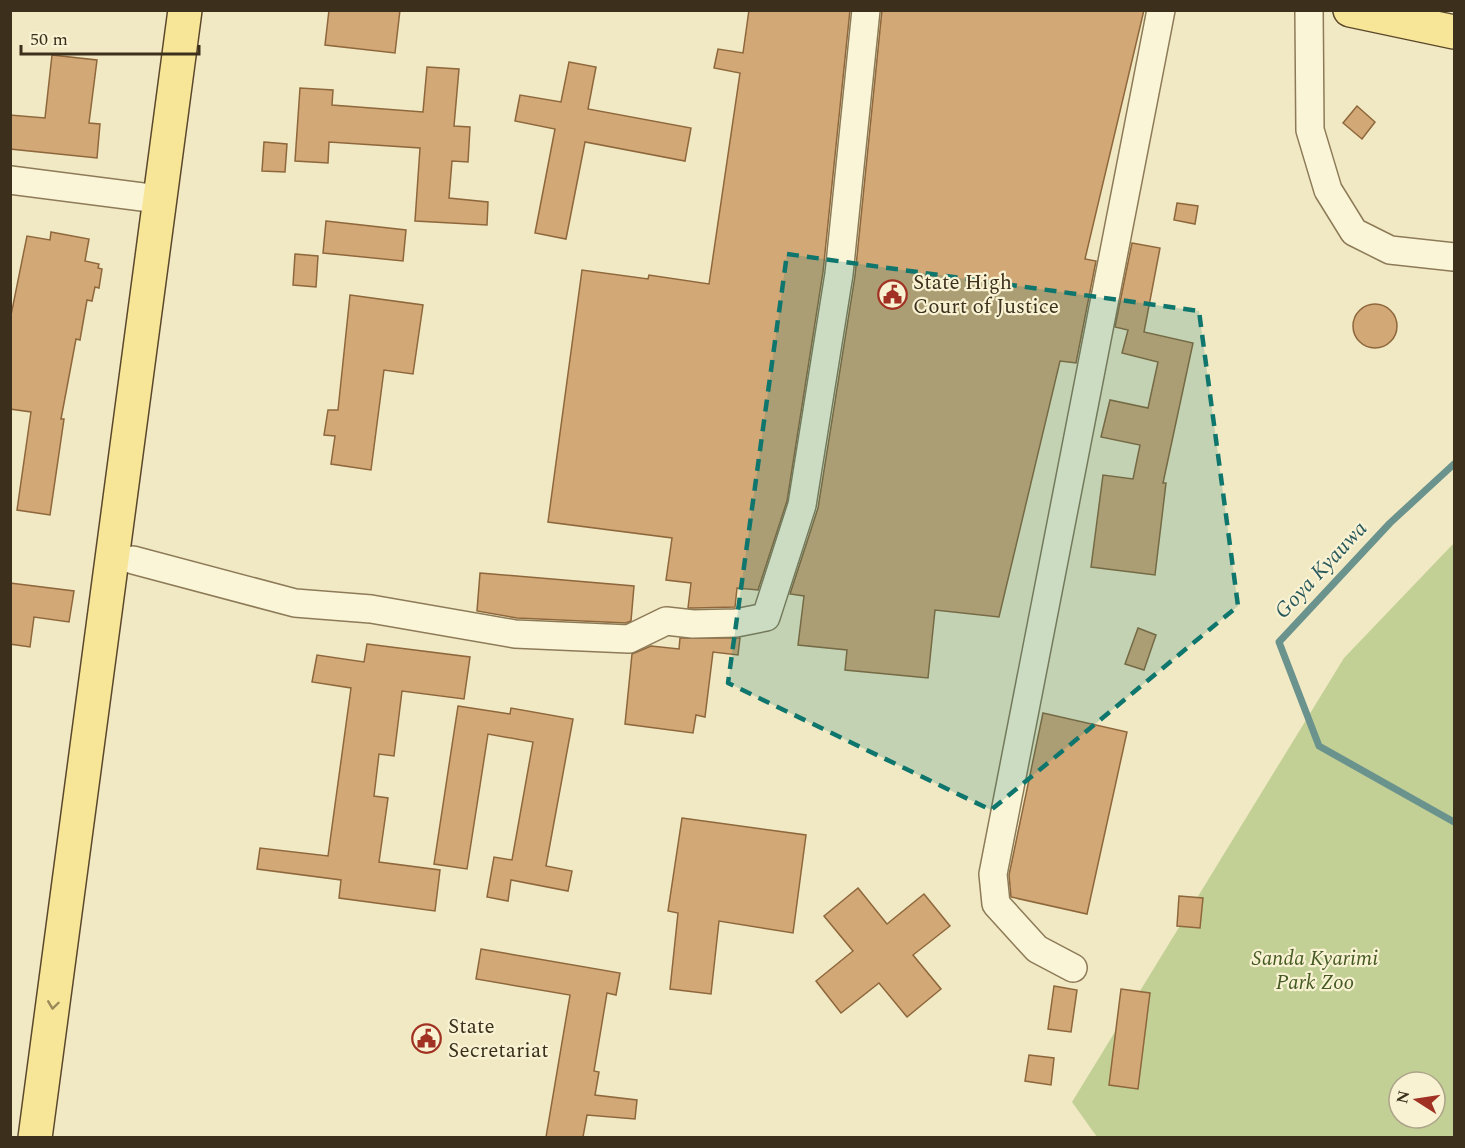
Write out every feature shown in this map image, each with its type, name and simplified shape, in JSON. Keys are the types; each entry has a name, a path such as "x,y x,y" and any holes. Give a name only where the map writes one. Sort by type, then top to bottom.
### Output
{"main road":[{"path":"35,1137 110,586 158,199 185,10"},
{"path":"57,1137 204,10"},
{"path":"1350,10 1455,32"}],"street":[{"path":"133,560 295,603 371,609 515,634 629,639 666,621 693,624 736,623 766,617 802,505 839,274 866,10"},
{"path":"1073,969 1037,948 996,904 993,874 1161,10"},
{"path":"1309,10 1310,130 1328,190 1354,232 1390,250 1455,257"},
{"path":"10,180 158,199"}],"highlighted area":[{"path":"787,254 1199,311 1238,606 991,810 728,683"}],"green space":[{"name":"Sanda Kyarimi Park Zoo","path":"1454,543 1454,1137 1097,1137 1072,1102 1344,658"}],"building":[{"path":"329,10 400,10 395,53 325,45"},
{"path":"749,10 850,10 823,272 787,501 758,590 737,588 735,607 688,608 691,583 666,580 672,538 548,522 582,270 648,279 649,275 709,284 740,73 714,68 718,49 743,53"},
{"name":"State High Court of Justice","path":"882,10 1144,10 1085,259 1096,261 1076,363 1060,361 999,617 935,610 928,678 845,670 847,650 798,645 804,596 790,594 818,508 855,276"},
{"path":"52,55 97,60 89,123 100,124 97,158 10,149 10,115 45,118"},
{"path":"569,62 596,67 588,109 691,128 685,161 585,142 566,239 535,233 555,129 515,121 520,95 561,102"},
{"path":"427,67 459,69 454,126 470,127 468,162 452,161 449,198 488,202 487,225 415,221 420,148 329,142 328,163 295,161 300,88 333,90 332,105 423,112"},
{"path":"1357,106 1375,122 1362,139 1343,123"},
{"path":"264,142 287,144 285,172 262,171"},
{"path":"1177,203 1198,206 1195,224 1174,220"},
{"path":"326,221 406,230 403,261 323,253"},
{"path":"51,232 89,239 85,261 99,264 98,268 102,269 99,288 95,287 92,301 87,300 80,340 76,339 61,419 64,419 50,515 17,510 31,412 10,409 10,320 27,236 50,240"},
{"path":"1132,243 1160,248 1144,332 1193,343 1163,483 1166,483 1155,575 1091,567 1103,475 1133,479 1140,445 1101,437 1110,400 1148,408 1158,362 1122,353 1128,330 1115,327"},
{"path":"295,254 318,256 316,287 293,285"},
{"path":"350,295 423,305 413,374 384,370 371,470 331,464 335,436 324,435 328,410 338,410"},
{"path":"1375,304 1390,311 1397,326 1390,341 1375,348 1360,341 1353,326 1360,311"},
{"path":"480,573 634,586 631,621 626,623 517,618 477,611"},
{"path":"10,583 74,591 69,622 34,617 30,647 10,644"},
{"path":"1138,628 1156,635 1144,670 1125,664"},
{"path":"680,638 740,638 738,655 713,652 705,717 696,715 693,733 625,724 632,654 651,646 679,649"},
{"path":"367,644 470,657 464,699 402,691 394,756 379,754 374,796 388,798 379,862 440,870 435,911 339,898 341,880 257,869 260,848 328,856 351,688 312,682 317,655 364,662"},
{"path":"458,706 510,714 511,708 573,719 546,866 572,871 568,891 511,880 508,901 487,897 494,857 512,860 533,742 488,734 467,869 434,864"},
{"path":"1043,713 1127,732 1087,914 1011,897 1009,875"},
{"path":"682,818 806,835 793,933 719,921 711,994 670,989 678,913 668,911"},
{"path":"858,888 887,924 924,894 950,926 913,955 941,989 907,1017 879,983 841,1013 816,981 853,951 824,916"},
{"path":"1179,896 1203,898 1200,928 1177,926"},
{"path":"481,949 620,973 616,995 607,993 594,1071 599,1072 595,1095 637,1100 635,1119 587,1115 583,1137 546,1137 570,995 476,979"},
{"path":"1054,986 1077,990 1071,1032 1048,1029"},
{"path":"1121,989 1150,993 1138,1089 1109,1085"},
{"path":"1029,1055 1054,1058 1051,1085 1025,1081"}],"waterway":[{"name":"Goya Kyauwa","path":"1454,464 1390,523 1279,642 1319,746 1454,822"}],"place":[{"name":"State High Court of Justice","path":"892,295"},
{"name":"State Secretariat","path":"427,1039"}]}
